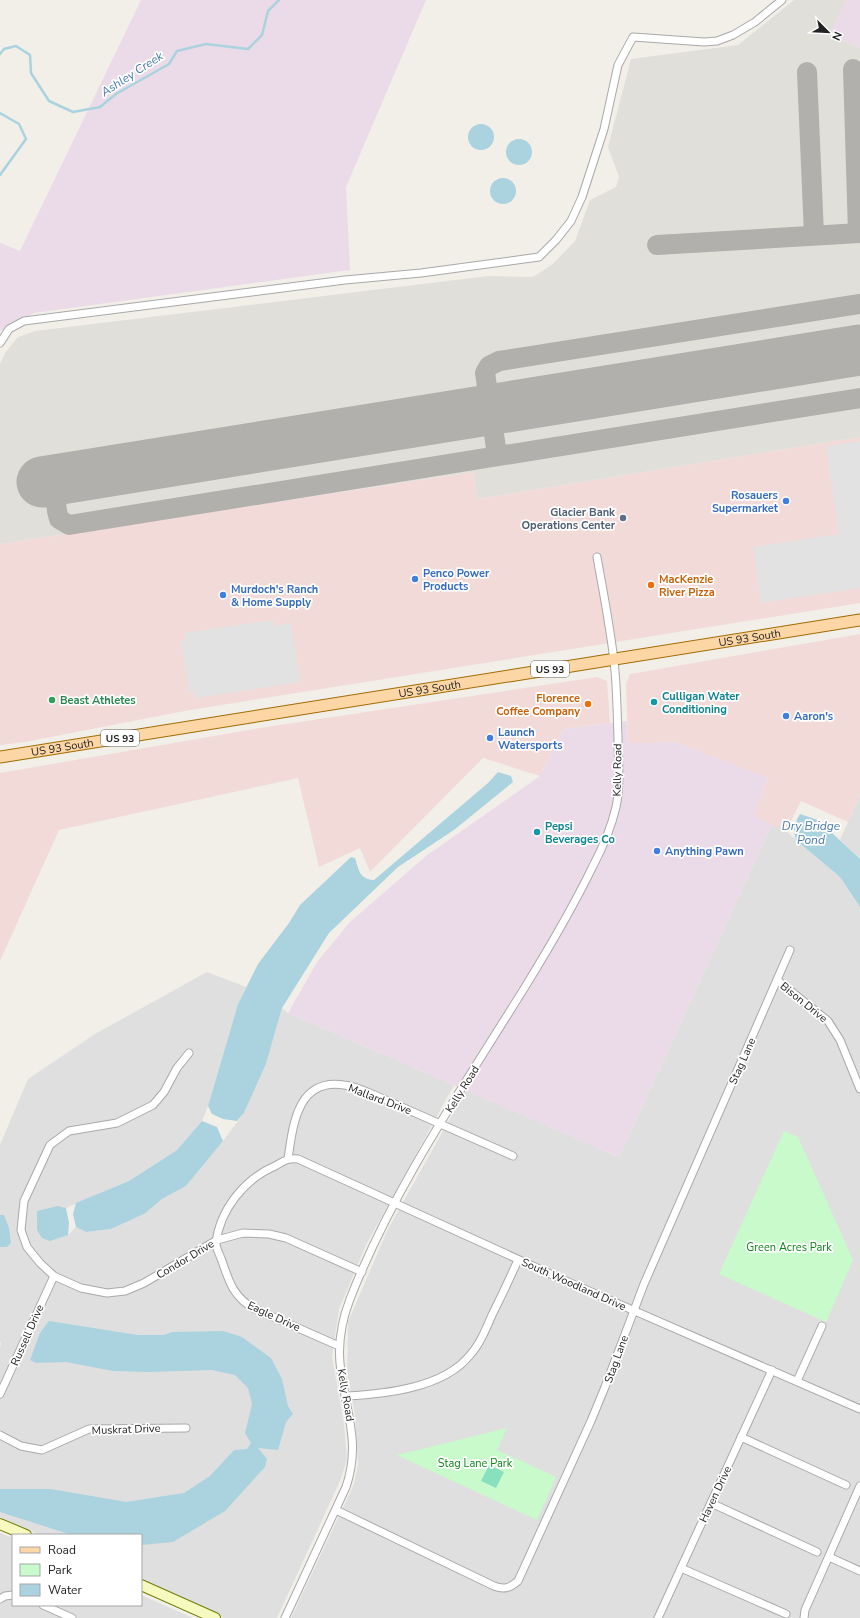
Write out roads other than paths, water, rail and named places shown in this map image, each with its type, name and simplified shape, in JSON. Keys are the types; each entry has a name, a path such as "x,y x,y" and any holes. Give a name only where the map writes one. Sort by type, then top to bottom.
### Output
{"main road":[{"name":"US 93 South","path":"0,757 860,620"},
{"path":"0,1524 24,1534"},
{"path":"142,1585 215,1618"}],"street":[{"path":"0,343 9,329 24,321 345,280 421,274 539,257 556,240 571,221 582,197 604,129 618,65 633,37 704,42 717,41 733,35 755,22 782,0"},
{"name":"Kelly Road","path":"285,1618 346,1488 352,1464 353,1439 340,1363 339,1346 342,1324 346,1310 362,1272 418,1161 566,920 608,833 616,808 619,776 614,659 598,556"},
{"name":"Stag Lane","path":"336,1510 494,1586 506,1588 512,1586 522,1574 591,1421 644,1284 790,950"},
{"name":"Bison Drive","path":"777,980 828,1021 840,1040 860,1089"},
{"path":"54,1276 40,1263 27,1247 21,1230 24,1201 50,1145 69,1131 117,1123 153,1104 164,1092 177,1068 189,1053"},
{"name":"Mallard Drive","path":"288,1159 295,1119 301,1104 312,1092 327,1085 335,1084 352,1087 370,1093 513,1156"},
{"name":"South Woodland Drive","path":"288,1159 298,1159 518,1260 860,1409"},
{"name":"Eagle Drive","path":"288,1159 264,1170 244,1186 226,1213 216,1244 217,1251 227,1279 245,1303 255,1310 339,1346"},
{"name":"Condor Drive","path":"54,1276 71,1284 98,1292 116,1293 125,1291 144,1284 217,1240 243,1233 260,1233 277,1236 362,1272"},
{"path":"346,1396 378,1394 418,1385 435,1380 458,1368 471,1354 479,1342 518,1260"},
{"name":"Russell Drive","path":"0,1394 54,1276"},
{"path":"797,1381 822,1326"},
{"name":"Haven Drive","path":"658,1618 772,1370"},
{"name":"Muskrat Drive","path":"0,1436 20,1446 42,1450 89,1429 186,1428"},
{"path":"741,1438 846,1485"},
{"path":"804,1618 805,1610 859,1489"},
{"path":"711,1502 817,1552"},
{"path":"829,1557 860,1571"},
{"path":"681,1568 786,1614"},
{"path":"0,1599 5,1596 12,1595"},
{"path":"53,1607 72,1618"}],"water":[{"path":"481,124 490,128 494,137 490,146 481,150 472,146 468,137 472,128"},
{"path":"519,139 528,143 532,152 528,161 519,165 510,161 506,152 510,143"},
{"path":"503,178 512,182 516,191 512,200 503,204 494,200 490,191 494,182"},
{"path":"498,772 511,776 513,782 454,830 398,867 329,933 282,1008 266,1064 244,1113 237,1121 223,1119 212,1114 208,1106 238,1004 258,964 289,923 300,905 351,857 355,858 362,876 374,880 488,783"},
{"name":"Dry Bridge Pond","path":"800,814 818,820 860,859 860,907 840,877 796,840 793,827"},
{"path":"202,1121 217,1127 223,1141 186,1186 162,1199 144,1214 111,1229 86,1232 76,1227 73,1214 76,1203 129,1181 177,1150"},
{"path":"58,1206 66,1208 69,1223 68,1235 50,1241 42,1238 37,1230 37,1211"},
{"path":"0,1215 4,1215 9,1228 11,1243 7,1247 0,1247"},
{"path":"49,1321 138,1335 164,1335 172,1332 223,1331 242,1337 271,1358 282,1379 288,1406 293,1414 286,1422 278,1450 258,1448 267,1459 265,1467 225,1511 173,1542 142,1545 142,1534 69,1534 0,1512 0,1489 51,1489 126,1502 184,1493 210,1476 234,1450 247,1449 251,1443 245,1433 252,1404 248,1388 235,1375 212,1370 149,1372 113,1371 66,1362 36,1363 30,1360 40,1333"}],"waterway":[{"name":"Ashley Creek","path":"0,54 4,49 16,46 30,55 31,73 49,101 73,112 100,107 116,94 169,64 177,51 206,44 248,49 262,35 268,11 279,0"},
{"name":"Ashley Creek","path":"0,113 19,124 26,139 0,175"}],"place":[{"name":"Rosauers Supermarket","path":"786,501"},
{"name":"Glacier Bank Operations Center","path":"623,518"},
{"name":"Penco Power Products","path":"415,579"},
{"name":"MacKenzie River Pizza","path":"651,585"},
{"name":"Murdoch's Ranch & Home Supply","path":"223,595"},
{"name":"Beast Athletes","path":"52,700"},
{"name":"Culligan Water Conditioning","path":"654,702"},
{"name":"Florence Coffee Company","path":"588,704"},
{"name":"Aaron's","path":"786,716"},
{"name":"Launch Watersports","path":"490,738"},
{"name":"Pepsi Beverages Co","path":"537,832"},
{"name":"Anything Pawn","path":"657,851"}],"park label":[{"name":"Green Acres Park","path":"789,1247"},
{"name":"Stag Lane Park","path":"475,1463"}]}
